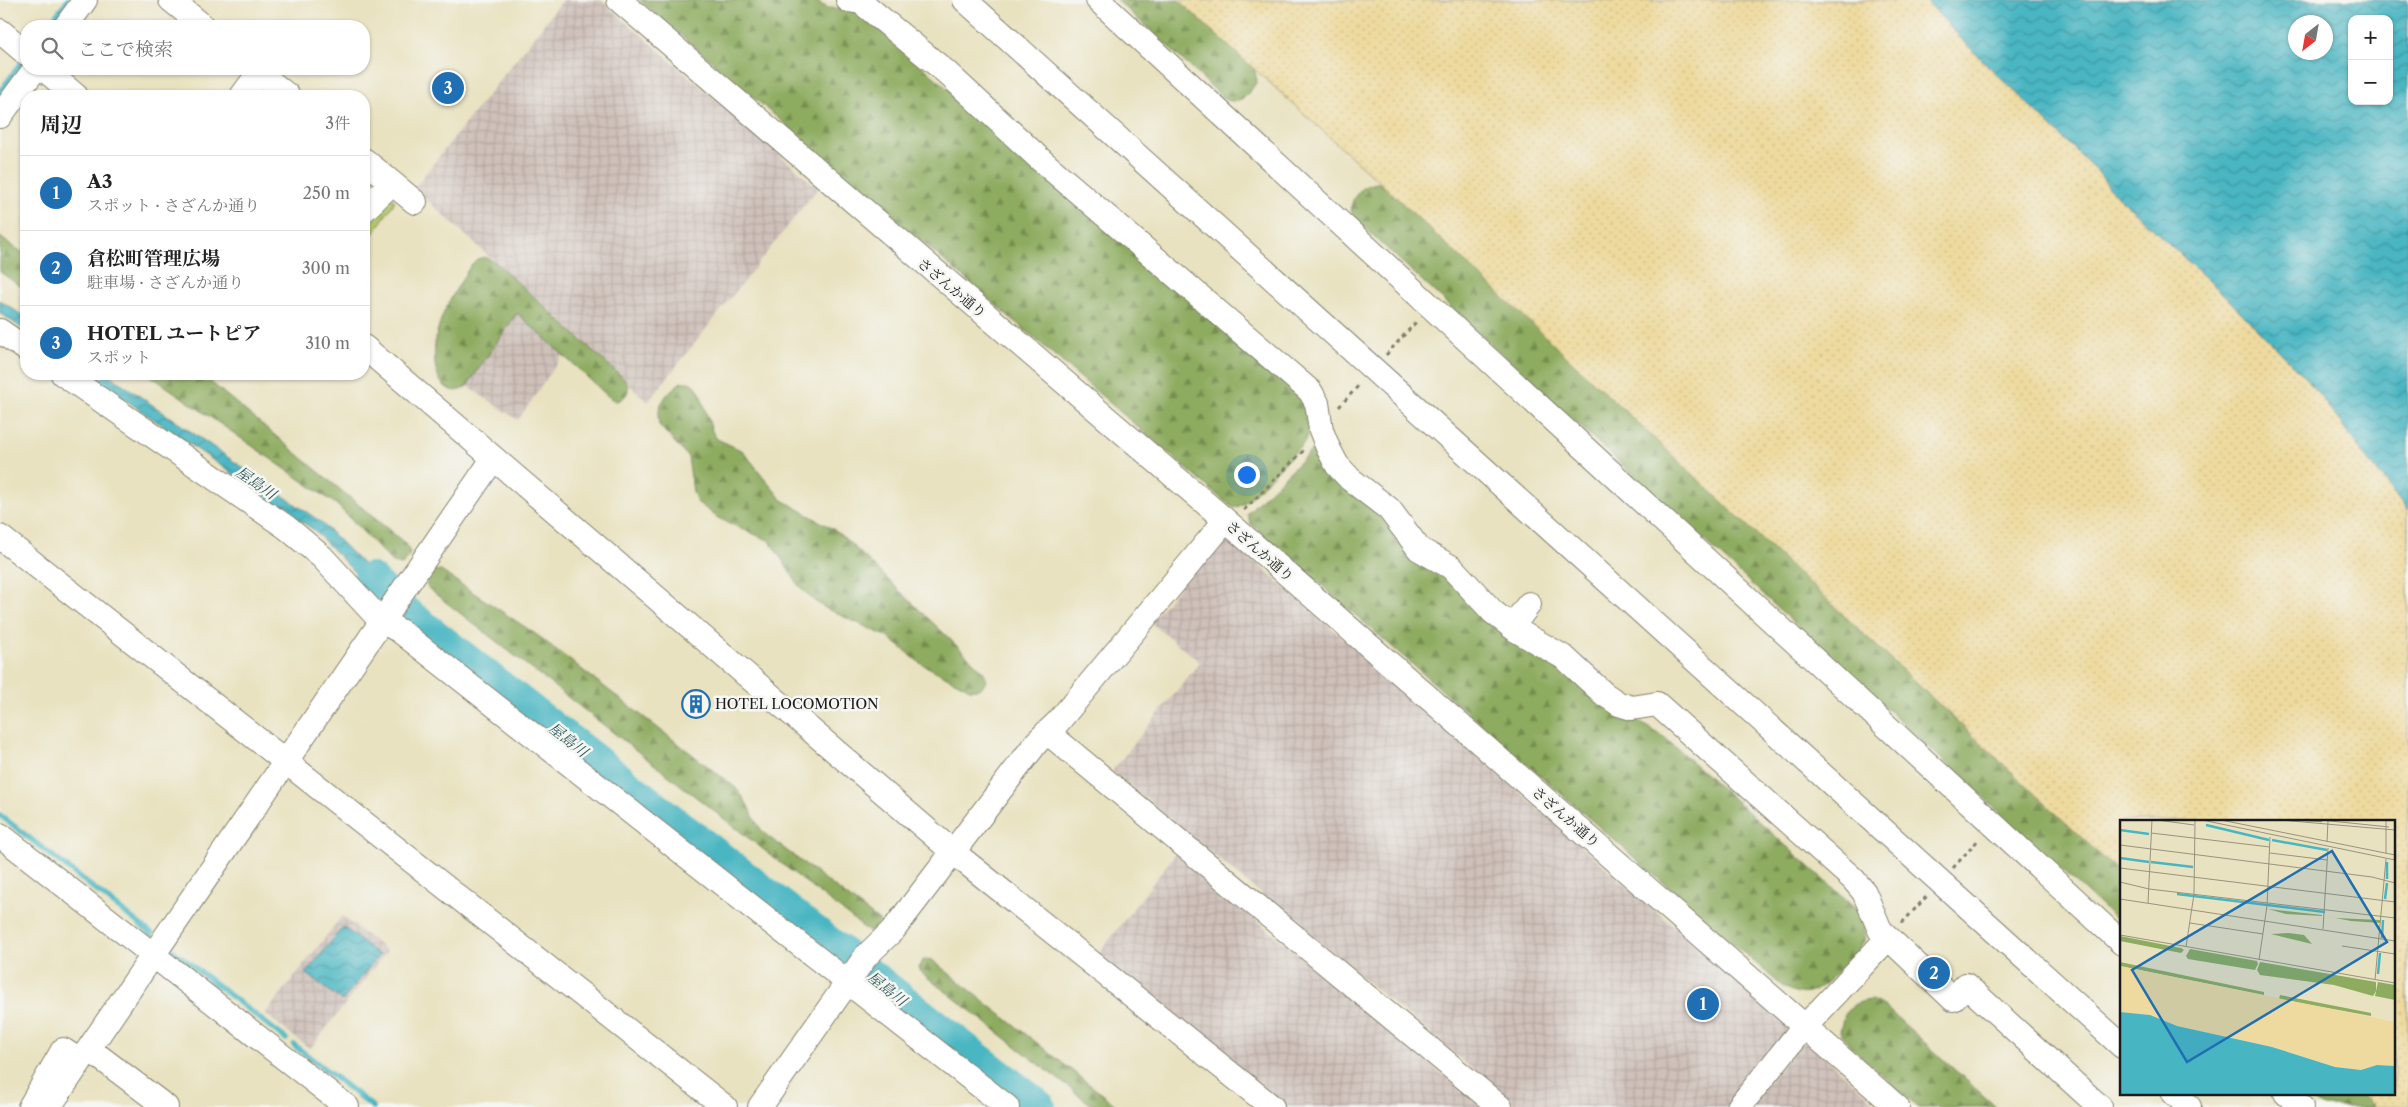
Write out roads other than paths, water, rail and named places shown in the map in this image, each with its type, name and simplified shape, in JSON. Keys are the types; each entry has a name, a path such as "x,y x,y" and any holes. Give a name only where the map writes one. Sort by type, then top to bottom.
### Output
{"street":[{"path":"70,20 85,0"},
{"path":"171,0 196,20"},
{"name":"さざんか通り","path":"619,0 1233,518 1897,1107"},
{"path":"830,0 861,2 940,66 1042,161 1300,381 1310,391 1316,403 1328,448 1338,465 1350,479 1388,510 1420,549 1451,567 1493,612 1512,627 1565,658 1604,694 1619,704 1632,708 1651,698 1852,878 1864,892 1880,930 1953,999 1966,985 2100,1107"},
{"path":"966,0 2120,1044"},
{"path":"1098,0 2120,940"},
{"path":"0,31 20,48"},
{"path":"0,116 31,75"},
{"path":"51,75 69,90"},
{"path":"246,90 255,75"},
{"path":"262,75 281,90"},
{"path":"370,165 415,202"},
{"path":"370,204 392,182"},
{"path":"0,330 20,344"},
{"path":"370,352 953,852 1272,1107"},
{"path":"72,380 292,532 322,558 383,618 849,980 1007,1107"},
{"path":"49,1107 493,459"},
{"path":"760,1107 866,956 894,929 1037,742 1048,732 1233,518"},
{"path":"0,537 725,1107"},
{"path":"1512,627 1529,604"},
{"path":"1048,732 1500,1107"},
{"path":"0,834 348,1107"},
{"path":"1739,1107 1805,1026 1888,938"},
{"path":"30,1107 63,1050 85,1055 166,1107"},
{"path":"2175,1094 2189,1107"},
{"path":"2287,1094 2301,1107"}],"water":[{"path":"1926,0 2408,0 2408,512 2308,380 2219,290 2112,191 2098,172 1967,45"},
{"path":"0,300 20,314 20,327 0,313"},
{"path":"97,380 117,380 321,522 397,599 389,608 314,530"},
{"path":"343,927 379,955 342,1001 306,973"}],"waterway":[{"path":"53,20 68,0"},
{"path":"0,92 20,64"},
{"name":"屋島川","path":"370,579 409,616 1039,1107"},
{"path":"0,815 152,934"},
{"path":"172,950 286,1039"},
{"path":"294,1045 373,1107"}],"place":[{"name":"HOTEL ユートピア","path":"448,88"},
{"name":"HOTEL LOCOMOTION","path":"696,704"},
{"name":"倉松町管理広場","path":"1934,973"},
{"name":"A3","path":"1703,1004"}]}
